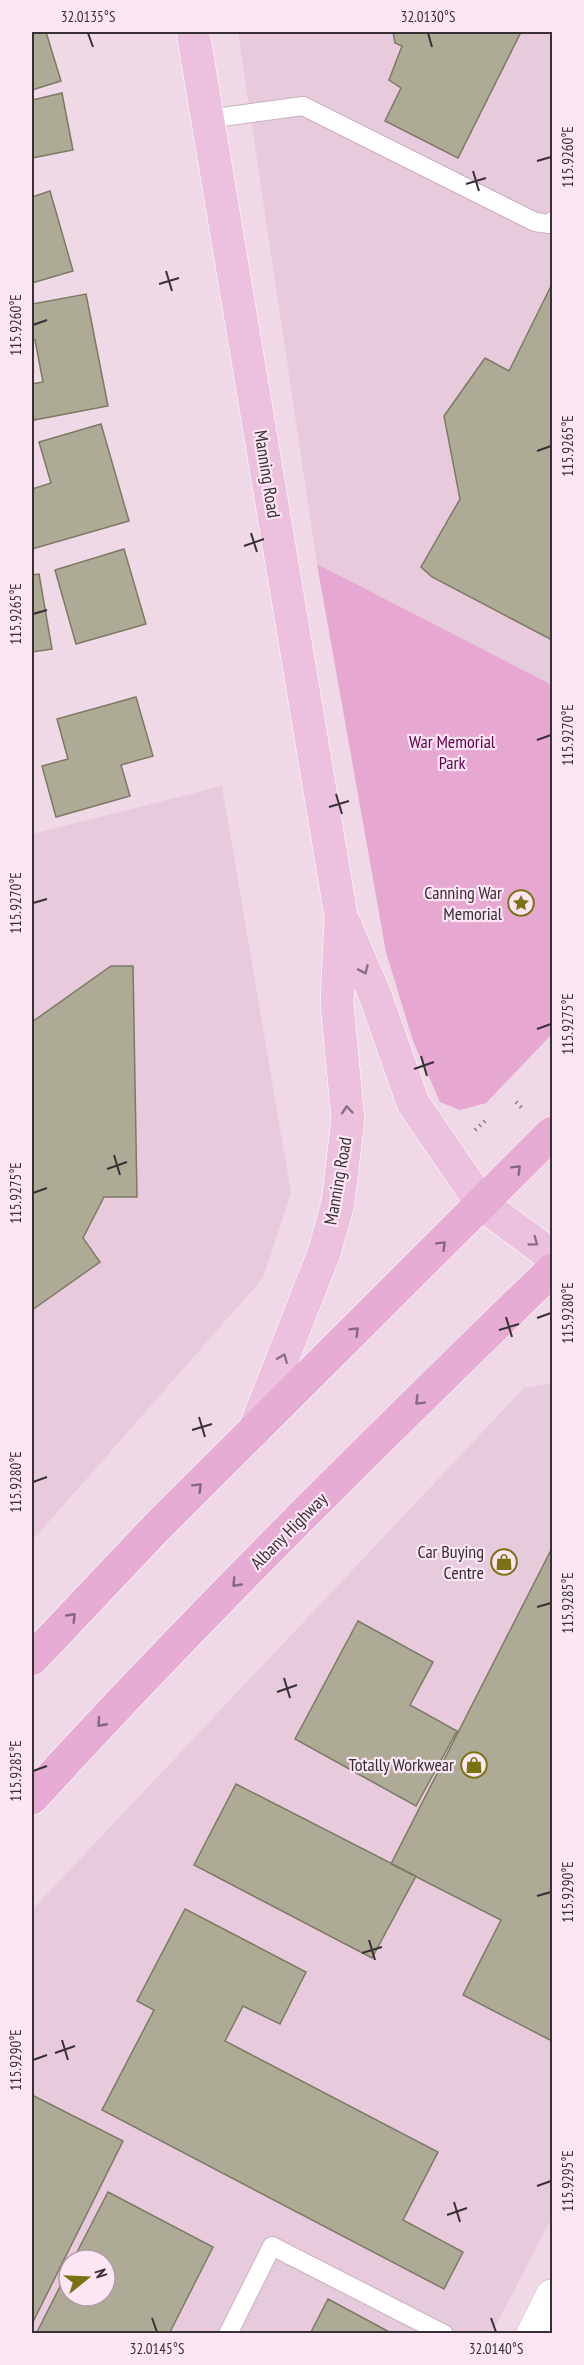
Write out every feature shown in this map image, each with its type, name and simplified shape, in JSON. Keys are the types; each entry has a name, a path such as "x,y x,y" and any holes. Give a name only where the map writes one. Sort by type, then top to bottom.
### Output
{"highway":[{"path":"32,1656 156,1528 552,1133"},
{"name":"Albany Highway","path":"32,1798 114,1707 243,1576 552,1270"}],"main road":[{"name":"Manning Road","path":"193,32 341,916 337,1004 348,1119 338,1203 324,1253 254,1431"},
{"name":"Manning Road","path":"341,916 375,995 413,1103 482,1204 552,1256"}],"street":[{"path":"533,2334 552,2296"}],"lane":[{"path":"208,119 303,106 535,222 549,224 552,221"},
{"path":"228,2334 272,2246 444,2334"}],"shaded area":[{"path":"238,32 552,32 552,685 317,564"},
{"path":"222,786 291,1193 263,1278 32,1541 32,834"},
{"path":"552,1383 552,2217 492,2333 32,2333 32,1910 524,1388"}],"green space":[{"name":"War Memorial Park","path":"317,564 552,685 552,1034 486,1103 460,1110 440,1102 413,1041 386,952"}],"building":[{"path":"32,32 46,32 61,81 32,90"},
{"path":"393,32 521,32 458,158 385,121 401,88 389,80 402,46 395,43"},
{"path":"62,93 73,150 32,158 32,100"},
{"path":"50,191 73,271 32,283 32,197"},
{"path":"552,284 552,640 432,577 421,567 460,499 444,416 485,358 509,371"},
{"path":"86,294 108,406 34,420 32,384 43,382 35,340 32,340 32,304"},
{"path":"101,424 129,521 32,549 32,489 51,483 39,442"},
{"path":"124,549 146,624 76,644 55,570"},
{"path":"39,574 52,649 32,652 32,575"},
{"path":"136,697 153,756 121,765 130,796 56,817 42,766 68,759 57,719"},
{"path":"111,966 133,966 137,1197 104,1197 83,1238 100,1262 32,1310 32,1022"},
{"path":"552,1548 552,2041 463,1995 501,1920 391,1864"},
{"path":"358,1621 433,1662 410,1705 457,1731 416,1806 295,1739"},
{"path":"236,1784 416,1876 372,1958 194,1865"},
{"path":"185,1909 306,1972 280,2024 243,2006 225,2041 438,2152 403,2220 463,2252 444,2289 102,2110 154,2010 137,2001"},
{"path":"32,2095 123,2141 70,2248 57,2248 57,2274 32,2324"},
{"path":"108,2192 213,2247 169,2334 36,2334 57,2293 57,2308 117,2308 117,2248 79,2248"},
{"path":"328,2299 393,2334 310,2334"}],"place":[{"name":"Canning War Memorial","path":"521,903"},
{"name":"Car Buying Centre","path":"504,1562"},
{"name":"Totally Workwear","path":"474,1765"}]}
